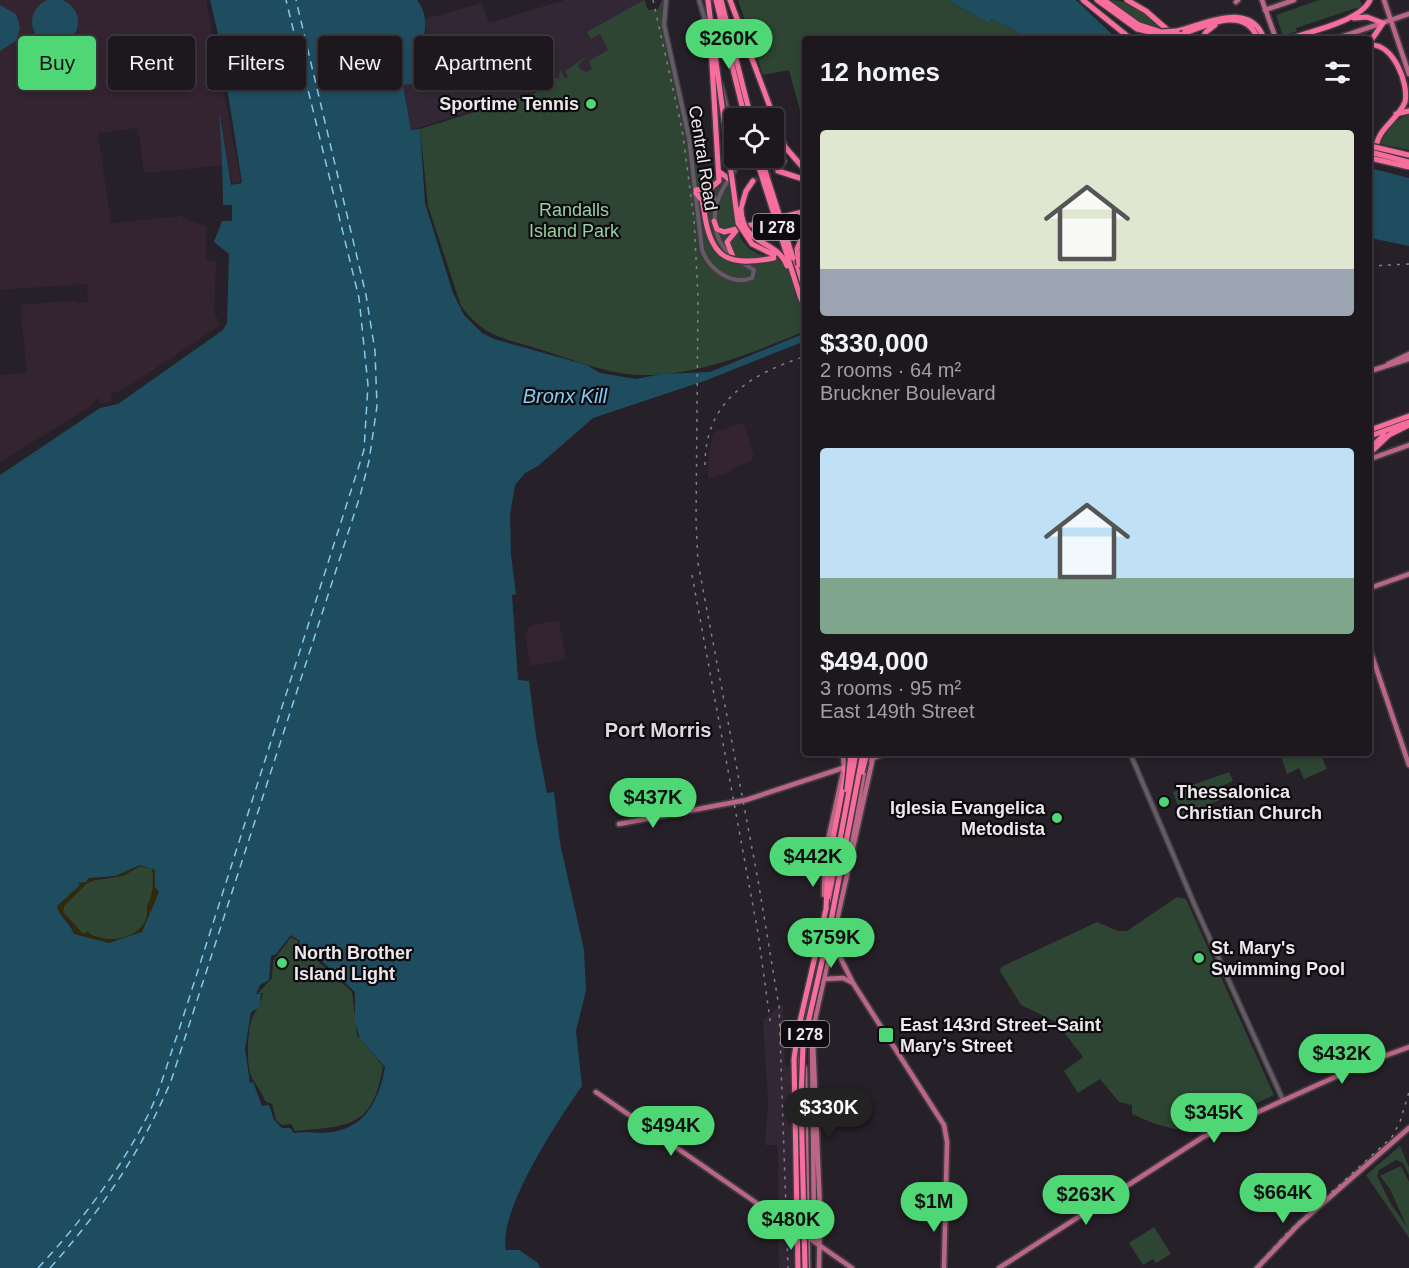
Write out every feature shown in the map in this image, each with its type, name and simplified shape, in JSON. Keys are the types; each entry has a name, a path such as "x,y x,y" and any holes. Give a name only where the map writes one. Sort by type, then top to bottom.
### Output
{"highway":[{"path":"708,0 738,223 752,244 774,256"},
{"path":"716,0 743,108"},
{"path":"721,0 748,108"},
{"path":"730,0 785,147 802,166"},
{"path":"1083,0 1127,36"},
{"path":"1097,0 1137,29 1168,36 1230,15 1244,16 1256,25 1262,36"},
{"path":"1104,0 1136,24 1161,32 1180,32"},
{"path":"1127,0 1146,11 1175,36"},
{"path":"1298,36 1346,19 1362,11 1370,0"},
{"path":"1346,19 1367,17 1383,23 1372,41"},
{"path":"1213,21 1237,20 1252,28 1256,36"},
{"path":"1204,36 1216,24 1237,20"},
{"path":"711,25 711,76 720,179 715,185 696,191 702,200 708,238 722,255 740,262 789,254 802,246"},
{"path":"1122,32 1131,36"},
{"path":"1372,44 1382,47 1394,56 1407,90 1407,102 1380,135 1377,152 1388,164 1409,168"},
{"path":"1396,114 1409,111"},
{"path":"1372,146 1409,155"},
{"path":"1372,153 1409,162"},
{"path":"1372,159 1409,168"},
{"name":"I 278","path":"759,168 802,292"},
{"name":"I 278","path":"764,168 802,292"},
{"path":"780,168 778,171 802,179"},
{"path":"720,172 729,179"},
{"path":"753,181 742,201 745,227 754,239 784,258 802,293"},
{"path":"714,221 716,228 722,232 802,211"},
{"path":"733,257 727,245 728,238 744,227"},
{"path":"802,236 796,252 802,272"},
{"path":"1372,427 1409,416"},
{"path":"1372,435 1409,424"},
{"path":"1372,446 1397,429"},
{"path":"1372,451 1397,429"},
{"name":"I 278","path":"798,1268 794,1059 798,1030 839,845 851,756"},
{"path":"839,845 861,756"},
{"name":"I 278","path":"805,1268 801,1099 803,1045 861,756"},
{"path":"826,909 828,864 846,772 844,768"}],"main road":[{"path":"1262,0 1275,36"},
{"path":"1265,10 1294,0"},
{"path":"1384,0 1409,74"},
{"path":"1344,36 1409,14"},
{"path":"1388,364 1409,354"},
{"path":"1372,369 1409,359"},
{"path":"1372,458 1409,445"},
{"path":"1372,587 1409,574"},
{"path":"1372,656 1409,765"},
{"path":"843,756 844,768"},
{"path":"805,1268 797,1049 823,927 825,854 844,768 850,756"},
{"path":"804,1034 861,756"},
{"path":"853,852 851,845 865,761 863,756"},
{"path":"619,824 746,800 865,761 874,756"},
{"path":"819,1268 819,1245 814,1227 812,1033 874,756"},
{"path":"833,943 853,983 944,1125 947,1136 945,1267"},
{"path":"818,966 825,979"},
{"path":"825,979 840,978 853,983"},
{"path":"803,1014 807,1237 805,1268"},
{"path":"999,1268 1203,1137 1368,1062 1409,1047"},
{"path":"596,1092 852,1268"},
{"path":"799,1123 805,1098"},
{"path":"1257,1268 1299,1224 1409,1128"}],"street":[{"name":"Central Road","path":"666,0 664,25 685,117 703,253 714,269 726,276 744,280 752,278 754,270 733,257 720,241 714,221 717,201 734,168"},
{"name":"Central Road","path":"699,0 727,108"},
{"path":"696,191 711,192 717,201"},
{"path":"1131,756 1195,906 1283,1100"}],"shaded area":[{"path":"0,0 206,0 213,36 207,36 207,90 223,90 241,182 232,183 228,165 144,173 138,128 98,133 111,223 182,216 182,218 206,226 206,260 216,261 214,312 221,325 123,390 111,393 112,401 100,403 99,397 90,407 0,462 0,375 27,373 20,305 75,300 78,303 88,302 87,284 0,290"},
{"path":"565,0 645,0 648,10 610,69 553,86 553,36 427,36 425,19 482,3 489,23"},
{"path":"414,83 414,90 541,90 411,130 403,84"},
{"path":"744,423 754,455 751,461 731,469 731,472 708,479 709,452 714,432"},
{"path":"559,620 566,659 531,666 525,636 528,629 533,625"},
{"path":"783,1003 785,1066 790,1067 795,1268 779,1268 778,1150 776,1145 765,1145 768,1103 763,1020"}],"green space":[{"name":"Randalls Island Park","path":"644,0 648,10 658,9 662,0 670,0 667,9 668,29 698,170 707,176 727,173 736,224 747,246 758,254 775,258 798,259 802,255 802,332 744,355 702,368 659,375 637,375 600,369 505,339 478,325 461,306 428,206 420,129 538,92 537,90 553,90 553,77 559,79 560,69 565,79 568,77 565,71 587,56 578,65 581,70 587,72 592,69 589,61 608,50 600,34 591,39 587,32"},
{"path":"738,0 948,0 988,23 991,19 1013,29 1021,36 802,36 802,118 789,70 763,75"},
{"path":"1110,0 1131,5 1161,28 1138,21"},
{"path":"1319,0 1360,0 1362,6 1296,28 1297,31 1283,36 1276,15"},
{"path":"1409,115 1409,150 1381,144 1391,126"},
{"path":"1281,756 1321,756 1327,769 1304,779 1299,768 1287,774"},
{"path":"1229,772 1233,781 1220,787 1224,798 1182,817 1173,792"},
{"path":"140,866 152,869 153,888 145,922 134,934 119,939 110,939 82,933 63,912 64,906 89,881 123,876"},
{"path":"1177,897 1186,899 1274,1095 1200,1129 1191,1130 1165,1127 1132,1114 1132,1105 1119,1102 1100,1079 1078,1093 1064,1071 1083,1057 1056,1022 1021,1005 1000,971 1001,967 1097,922 1118,931 1127,931"},
{"path":"291,937 298,941 295,954 298,957 309,953 352,992 357,1035 383,1066 373,1102 356,1120 344,1125 295,1131 291,1124 282,1125 276,1120 272,1104 265,1101 249,1070 250,1027 263,993 258,993 272,978 273,961"},
{"path":"1400,1146 1409,1167 1409,1175 1403,1163 1396,1160 1379,1170 1377,1176 1391,1204 1407,1227 1390,1189 1380,1176 1401,1166 1409,1182 1409,1238 1366,1175"},
{"path":"1154,1227 1171,1254 1156,1263 1153,1259 1143,1265 1129,1243"}],"sand":[{"path":"140,865 155,870 155,887 159,892 142,932 109,943 74,934 71,924 58,912 57,906 79,886 78,883","holes":["140,866 152,869 151,898 147,906 146,917 142,926 134,933 114,939 103,939 87,931 86,934 82,933 63,912 64,906 84,885 99,878 123,876"]}],"water":[{"path":"55,-1 64,1 76,13 78,22 72,36 38,36 34,31 32,22 34,13 46,1"},
{"name":"Bronx Kill","path":"210,0 417,0 423,10 425,30 424,36 414,36 414,83 403,85 411,130 420,129 425,203 453,293 464,315 482,333 494,339 587,365 600,373 636,379 662,374 710,372 802,334 802,342 707,380 593,418 538,466 525,473 515,485 510,515 511,555 516,594 512,595 518,680 529,681 536,736 547,793 554,792 560,843 584,950 586,990 576,1031 582,1086 532,1166 511,1213 506,1234 506,1250 519,1250 538,1263 540,1268 0,1268 0,475 100,408 118,404 223,330 227,323 229,254 214,242 222,221 232,221 232,205 223,205 219,111 231,185 242,183 227,90 306,90 306,36 219,36","holes":["140,865 155,870 155,887 159,892 142,932 109,943 74,934 57,906 80,885 78,883 86,882 89,878 115,876","291,935 300,941 297,951 302,953 310,950 355,992 355,1022 360,1039 385,1067 380,1089 370,1109 354,1124 332,1132 294,1133 290,1128 282,1128 274,1120 269,1105 262,1106 253,1082 250,1083 245,1049 251,1012 260,1007 261,993 256,994 260,985 269,980 271,956 276,954"]},
{"path":"948,0 1076,0 1114,36 1021,36 1013,29 991,19 988,23"},
{"path":"0,5 16,14 20,27 17,40 0,51"},
{"path":"1372,169 1409,178 1409,246 1372,238"}],"ferry route":[{"path":"38,1268 69,1233 112,1176 137,1136 157,1095 364,450 368,385 359,298 286,0"},
{"path":"50,1268 69,1247 118,1180 147,1132 171,1081 360,496 369,461 377,406 375,351 366,295 296,0"}],"tunnel":[{"path":"753,181 762,175 778,171"}],"railway":[{"path":"653,0 682,129 694,219 698,296 696,521 698,563 758,880 779,1007 788,1268"},
{"path":"1372,266 1409,264"},
{"path":"705,465 707,442 713,423 722,407 750,381 767,371 802,357"},
{"path":"692,575 758,933 771,1027"},
{"path":"1255,1268 1289,1231 1392,1137 1400,1122 1409,1092"}],"place":[{"name":"Sportime Tennis","path":"591,104"},
{"name":"Thessalonica Christian Church","path":"1164,802"},
{"name":"Iglesia Evangelica Metodista","path":"1057,818"},
{"name":"St. Mary's Swimming Pool","path":"1199,958"},
{"name":"North Brother Island Light","path":"282,963"},
{"name":"East 143rd Street–Saint Mary’s Street","path":"886,1035"}],"district":[{"name":"Port Morris","path":"658,730"}]}
